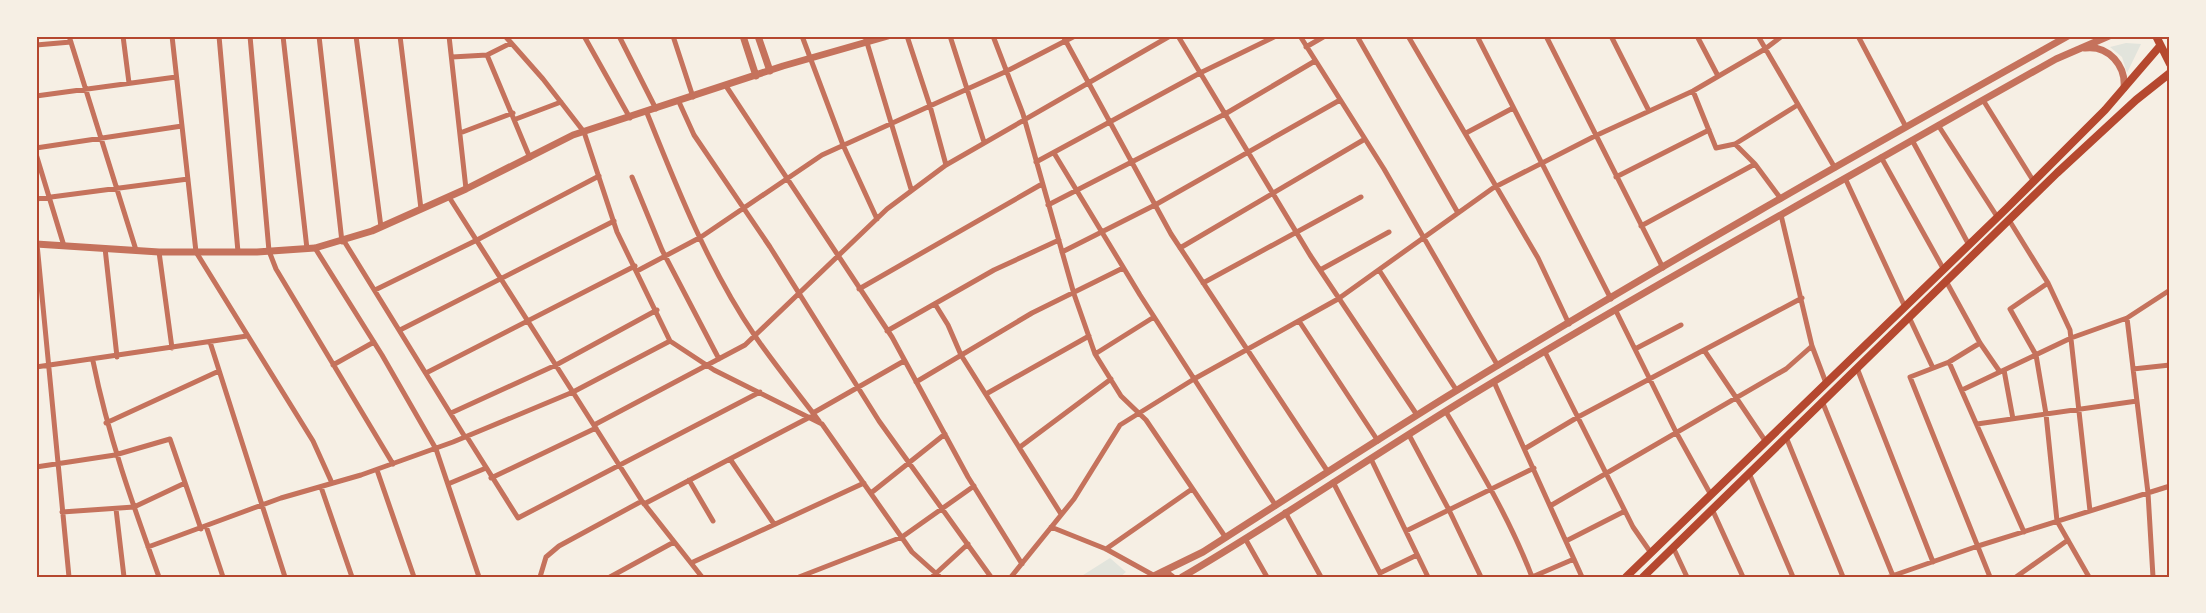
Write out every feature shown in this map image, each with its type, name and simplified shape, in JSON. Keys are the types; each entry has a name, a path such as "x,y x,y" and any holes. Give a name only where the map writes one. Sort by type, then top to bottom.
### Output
{"main road":[{"path":"2156,36 2170,64"},
{"path":"1626,577 1998,218 2124,88 2160,46"},
{"path":"1643,577 2009,220 2136,100 2170,73"}],"street":[{"path":"123,36 129,83"},
{"path":"172,36 196,252 313,441 332,483"},
{"path":"219,36 238,252"},
{"path":"250,36 269,251 276,269 393,464"},
{"path":"284,36 311,248 374,342 436,449 479,577"},
{"path":"319,36 343,241 518,518 760,392"},
{"path":"356,36 381,227"},
{"path":"400,36 421,209"},
{"path":"449,36 466,189"},
{"path":"504,36 584,132 614,221 670,341 707,366 812,415"},
{"path":"584,36 630,118"},
{"path":"619,36 656,109"},
{"path":"673,36 693,97"},
{"path":"742,36 756,76"},
{"path":"758,36 770,71"},
{"path":"802,36 843,145 878,219"},
{"path":"69,577 46,366 36,244 159,252 238,252 311,248 343,241 449,197 584,132 866,39 888,36"},
{"path":"907,36 946,165"},
{"path":"950,36 984,142"},
{"path":"993,36 1024,118 1074,294 1095,354 1121,396 1146,420 1226,538"},
{"path":"426,373 700,237 786,178 843,145 1007,71 1064,38 1075,36"},
{"path":"491,478 595,426 745,345 910,189 1024,118 1170,36"},
{"path":"1178,36 1338,299 1424,426"},
{"path":"1036,162 1200,73 1276,36"},
{"path":"1300,36 1425,238 1498,366"},
{"path":"1306,47 1325,36"},
{"path":"1357,36 1458,213"},
{"path":"1408,36 1538,258 1569,324"},
{"path":"1477,36 1611,299"},
{"path":"1546,36 1595,136 1670,279"},
{"path":"1611,36 1649,111"},
{"path":"1697,36 1718,76"},
{"path":"1758,36 1796,106 1835,168"},
{"path":"1011,577 1074,499 1119,425 1194,379 1338,299 1497,185 1595,136 1693,91 1765,50 1782,36"},
{"path":"1858,36 1906,127"},
{"path":"1051,526 1106,549 1153,576 1179,566 1498,366 1781,199 2068,36"},
{"path":"1182,577 1246,540 1285,512 1494,382 1670,279 2056,59 2109,36"},
{"path":"1064,38 1180,248 1328,472"},
{"path":"36,45 70,39 84,91 136,250"},
{"path":"866,39 893,124 910,189"},
{"path":"452,57 487,55 511,43"},
{"path":"2047,48 2056,59"},
{"path":"2080,49 2101,48 2110,54 2125,75 2124,88"},
{"path":"487,55 530,158"},
{"path":"1048,205 1225,114 1315,61"},
{"path":"36,96 176,77"},
{"path":"726,86 887,331 974,486 1022,564"},
{"path":"1693,91 1716,148 1735,144 1796,106"},
{"path":"1062,252 1155,205 1340,100"},
{"path":"1983,100 2034,182"},
{"path":"460,133 561,102"},
{"path":"679,102 694,135 770,247 799,296 909,464 991,577"},
{"path":"1466,132 1513,108"},
{"path":"646,113 700,237 730,296 755,336 812,415 822,424 912,552 936,576 968,544"},
{"path":"1938,125 1998,218"},
{"path":"36,148 182,126"},
{"path":"1616,177 1709,130"},
{"path":"1180,248 1365,139"},
{"path":"1912,140 1969,245"},
{"path":"1735,144 1755,164 1781,199"},
{"path":"1054,153 1123,268 1276,506"},
{"path":"36,154 64,246"},
{"path":"1881,158 1944,270"},
{"path":"1641,226 1755,164"},
{"path":"375,290 599,176"},
{"path":"632,177 665,256 719,359"},
{"path":"1845,178 1905,307"},
{"path":"36,199 188,179"},
{"path":"859,289 1042,184"},
{"path":"449,197 643,503 702,577"},
{"path":"1203,283 1360,197"},
{"path":"1781,215 1812,346 1826,383"},
{"path":"2009,220 2048,283 2070,330 2077,411 2090,511"},
{"path":"400,330 614,221"},
{"path":"1320,270 1389,232"},
{"path":"887,331 994,270 1059,240"},
{"path":"105,248 117,357"},
{"path":"159,252 172,348"},
{"path":"916,382 1032,313 1123,268"},
{"path":"1379,270 1457,391"},
{"path":"1946,281 1980,342 2002,371 2013,419"},
{"path":"2048,283 2010,309 2036,355 2046,414 2057,521 2089,577"},
{"path":"1962,390 2071,338 2127,318 2170,290"},
{"path":"1526,448 1578,417 1802,298"},
{"path":"935,304 948,325 961,356 1061,514"},
{"path":"451,413 556,365 657,310"},
{"path":"1616,311 1676,432 1711,495"},
{"path":"1095,354 1154,317"},
{"path":"1909,317 1933,368"},
{"path":"2127,318 2148,493 2153,577"},
{"path":"1299,321 1378,441"},
{"path":"1635,349 1681,325"},
{"path":"36,367 93,361 247,336"},
{"path":"986,394 1089,336"},
{"path":"148,547 261,506 436,449 573,392 670,341"},
{"path":"210,342 285,577"},
{"path":"333,365 374,342"},
{"path":"1980,342 1949,362 1910,377 1990,577"},
{"path":"1550,506 1786,369 1812,346"},
{"path":"1704,350 1734,398 1766,442"},
{"path":"1545,352 1605,473 1651,554"},
{"path":"540,577 546,557 559,546 812,415 858,385 904,360"},
{"path":"93,361 115,455 159,577"},
{"path":"1949,362 2024,532"},
{"path":"2133,369 2170,365"},
{"path":"1857,367 1933,562"},
{"path":"106,423 219,371"},
{"path":"1020,447 1110,379"},
{"path":"1494,382 1526,448 1582,577"},
{"path":"1822,401 1891,576 1978,546 2170,486"},
{"path":"1977,424 2137,401"},
{"path":"1439,402 1491,488 1520,545 1532,577 1574,559"},
{"path":"871,493 945,434"},
{"path":"1409,435 1481,577"},
{"path":"1786,437 1843,577"},
{"path":"36,466 58,465 115,455 170,440 223,577"},
{"path":"730,459 774,524"},
{"path":"1371,459 1428,577"},
{"path":"448,484 486,468"},
{"path":"1406,531 1534,468"},
{"path":"377,470 414,577"},
{"path":"1749,473 1792,577"},
{"path":"689,480 712,521"},
{"path":"1333,482 1381,575 1417,555"},
{"path":"62,512 134,507 185,483"},
{"path":"691,563 864,483"},
{"path":"799,577 902,537 974,486"},
{"path":"321,487 351,577"},
{"path":"1106,549 1192,489"},
{"path":"116,509 124,577"},
{"path":"1712,509 1743,577"},
{"path":"1566,541 1625,511"},
{"path":"1285,512 1321,577"},
{"path":"1246,540 1267,577"},
{"path":"2016,577 2068,540"},
{"path":"610,577 674,542"},
{"path":"1673,547 1687,577"},
{"path":"1164,571 1172,577"}],"shaded area":[{"path":"2126,43 2141,44 2127,73 2122,57 2110,47"},
{"path":"1110,558 1126,572 1120,577 1080,577"}]}
